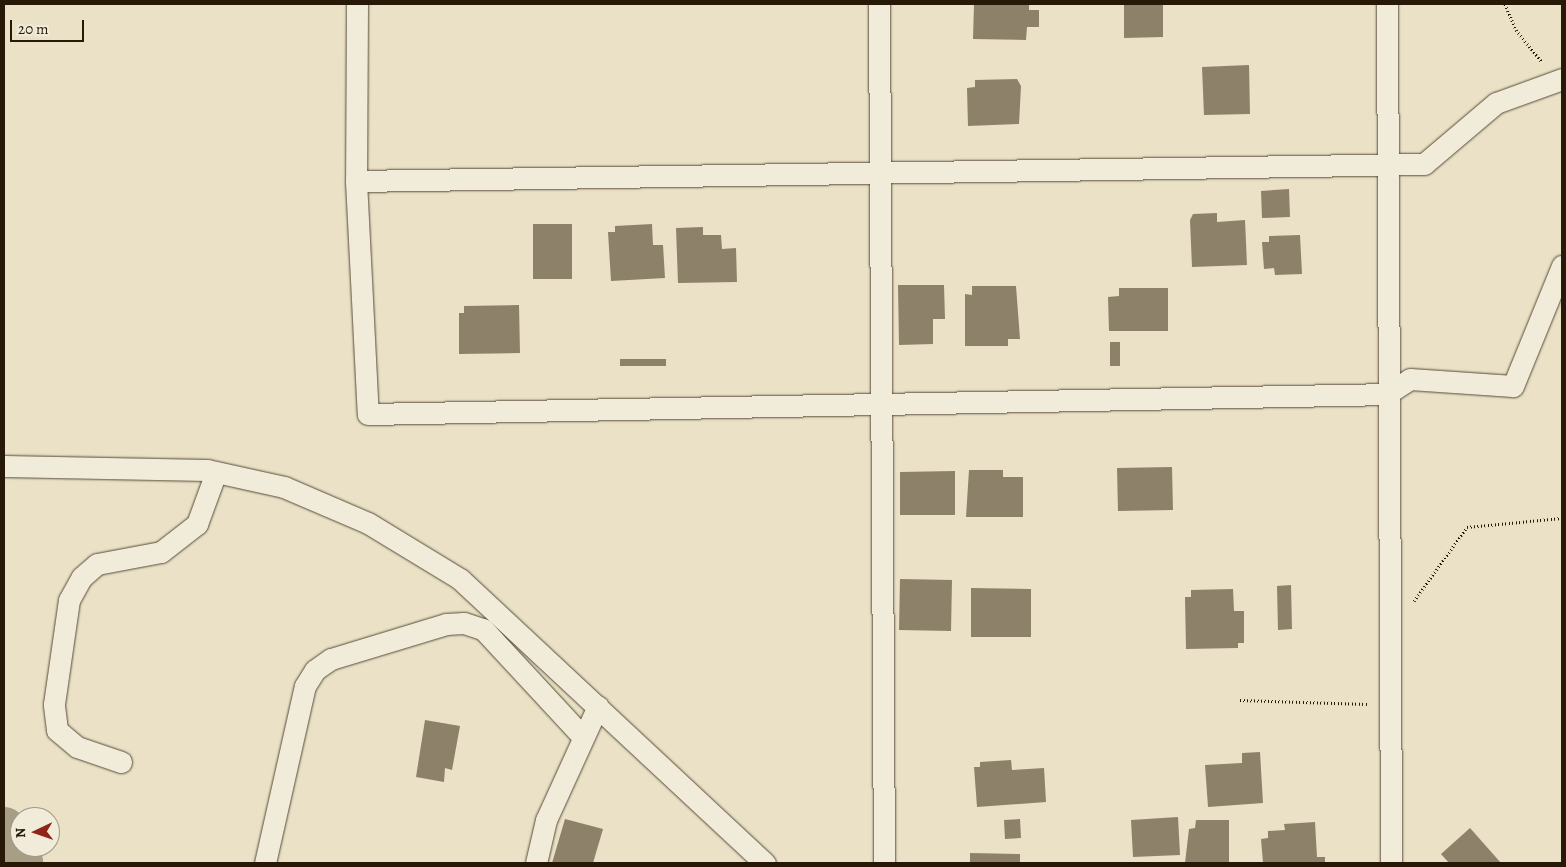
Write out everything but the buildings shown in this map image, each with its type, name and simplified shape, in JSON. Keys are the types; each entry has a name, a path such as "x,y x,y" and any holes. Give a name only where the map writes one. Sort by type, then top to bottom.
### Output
{"street":[{"path":"357,4 356,181 368,414 880,406 1387,394 1410,379 1512,386 1562,266"},
{"path":"879,4 884,863"},
{"path":"1388,4 1386,166 1391,863"},
{"path":"356,181 880,171 1386,166 1424,164 1496,103 1559,79"},
{"path":"4,466 216,472 284,487 368,523 460,579 765,863"},
{"path":"121,762 77,747 57,730 54,704 70,600 82,576 96,564 161,552 197,524 216,472"},
{"path":"264,863 305,686 315,670 331,659 446,624 464,623 483,629 584,737"},
{"path":"536,863 546,820 598,706"}],"path":[{"path":"1504,4 1516,30 1559,79"}],"waterway":[{"path":"4,829 21,863"}]}
